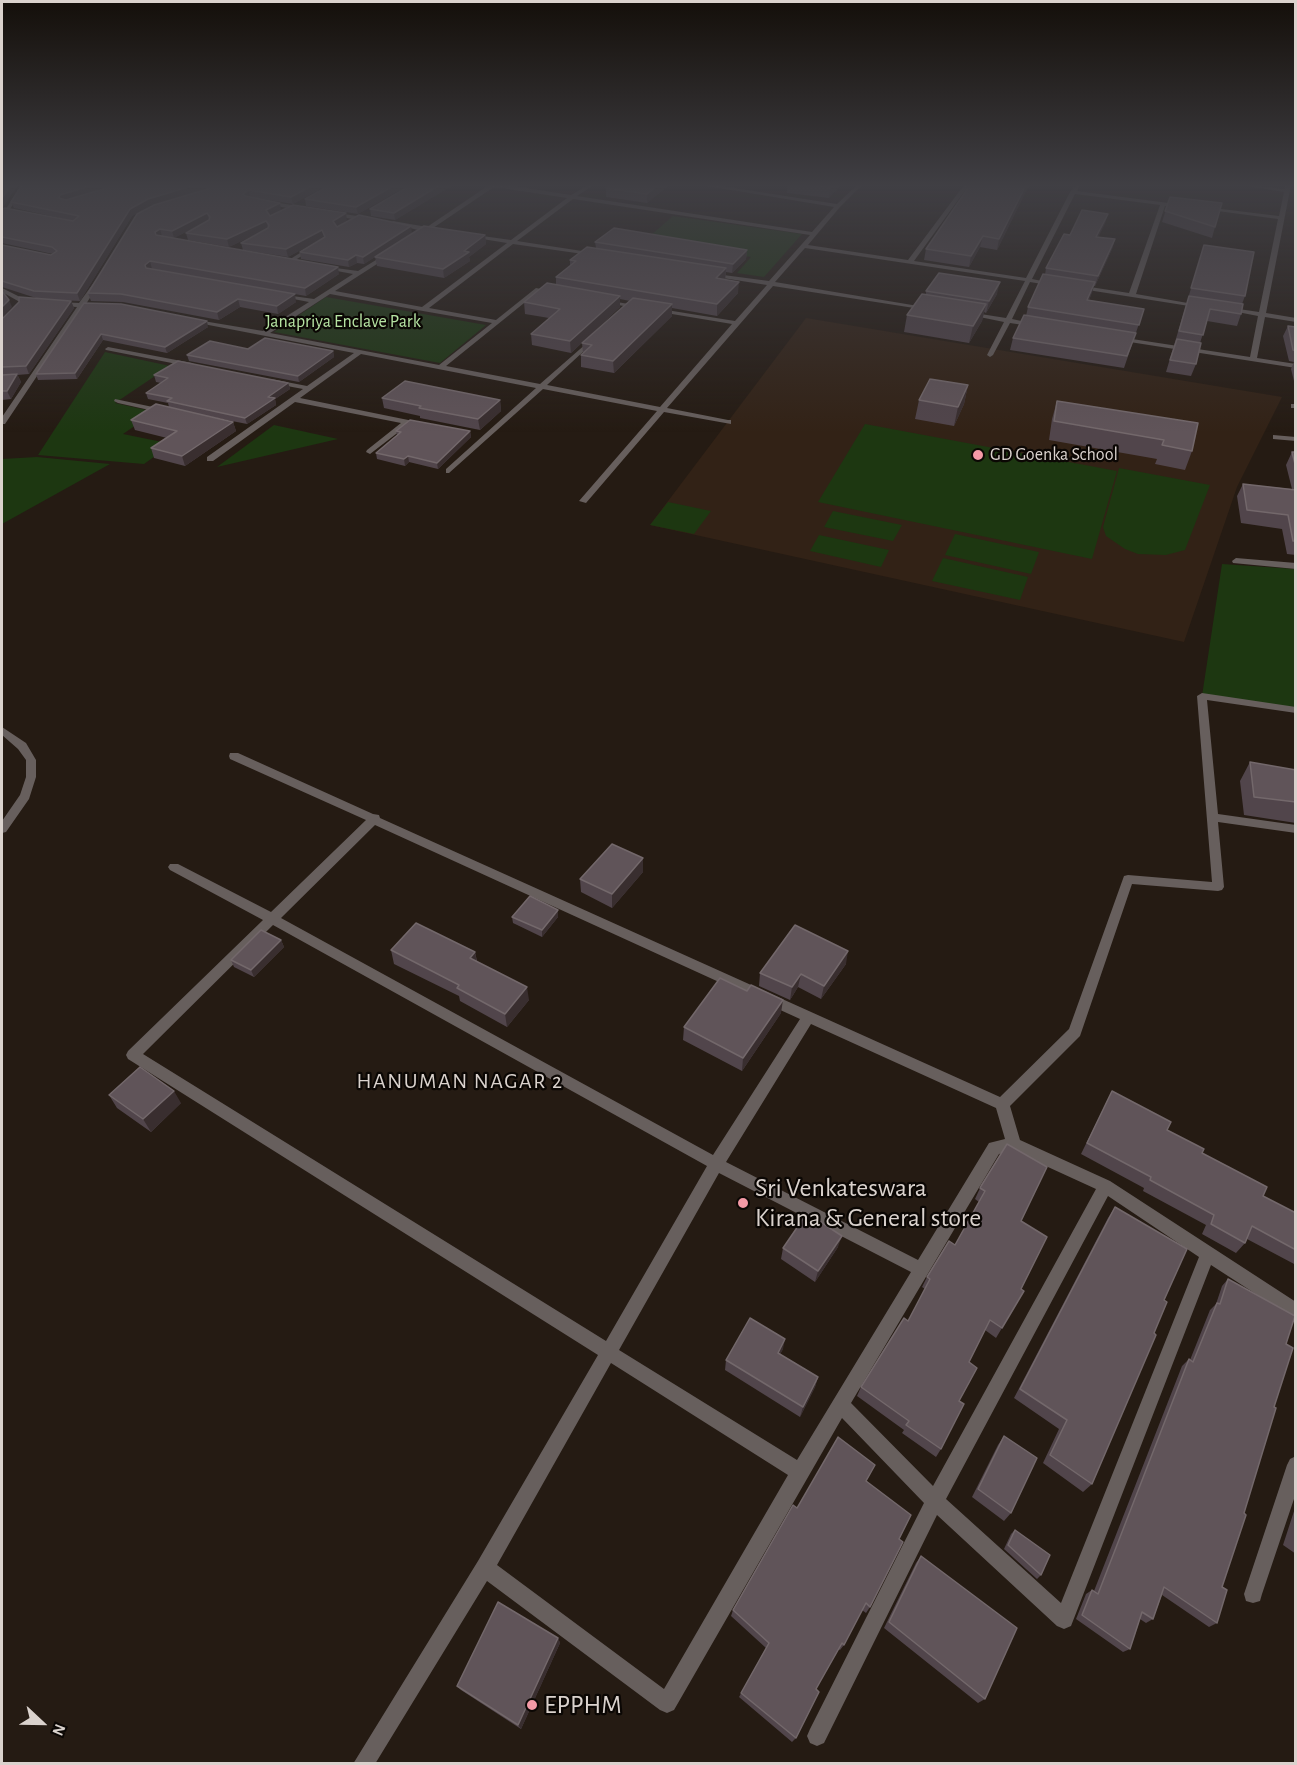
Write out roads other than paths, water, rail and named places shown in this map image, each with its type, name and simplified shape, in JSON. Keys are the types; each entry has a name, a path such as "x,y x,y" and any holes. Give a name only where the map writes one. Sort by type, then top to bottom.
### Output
{"street":[{"path":"327,267 359,273"},
{"path":"265,333 368,267"},
{"path":"423,309 479,267"},
{"path":"583,501 785,267"},
{"path":"945,267 1063,285"},
{"path":"990,355 1035,267"},
{"path":"1132,295 1141,267"},
{"path":"1253,360 1272,267"},
{"path":"701,272 937,309"},
{"path":"2,422 100,277"},
{"path":"1074,287 1296,320"},
{"path":"2,289 20,300 102,306"},
{"path":"2,289 16,302 17,308"},
{"path":"441,367 538,289 561,293"},
{"path":"329,292 497,322"},
{"path":"268,293 315,301"},
{"path":"595,299 736,323"},
{"path":"622,312 630,305"},
{"path":"960,313 1041,326"},
{"path":"188,319 728,422"},
{"path":"449,471 598,335"},
{"path":"1108,337 1296,366"},
{"path":"108,349 202,367"},
{"path":"210,459 359,352"},
{"path":"21,378 31,378"},
{"path":"261,379 308,388"},
{"path":"292,399 430,426"},
{"path":"118,401 173,413"},
{"path":"369,452 407,422"},
{"path":"239,428 250,430"},
{"path":"475,434 486,436"},
{"path":"1276,437 1296,439"},
{"path":"1236,561 1296,566"},
{"path":"1002,1104 1075,1032 1128,879 1218,887 1202,696 1296,710"},
{"path":"2,730 22,747 31,760 31,777 25,796 2,829"},
{"path":"234,756 1002,1104 1014,1144"},
{"path":"1212,816 1296,829"},
{"path":"375,818 133,1055 800,1473"},
{"path":"174,867 271,918 716,1164 920,1269"},
{"path":"363,1764 485,1568 716,1164 809,1016"},
{"path":"485,1568 667,1703 920,1269 994,1148 1014,1144 1105,1186 1296,1312"},
{"path":"817,1736 935,1501 1105,1186"},
{"path":"841,1405 935,1501 1064,1619 1209,1253"},
{"path":"1253,1594 1296,1466"}],"place":[{"name":"GD Goenka School","path":"978,455"},
{"name":"Sri Venkateswara Kirana & General store","path":"743,1203"},
{"name":"EPPHM","path":"532,1705"}],"district":[{"name":"HANUMAN NAGAR 2","path":"460,1081"}],"park label":[{"name":"Janapriya Enclave Park","path":"343,322"}]}
